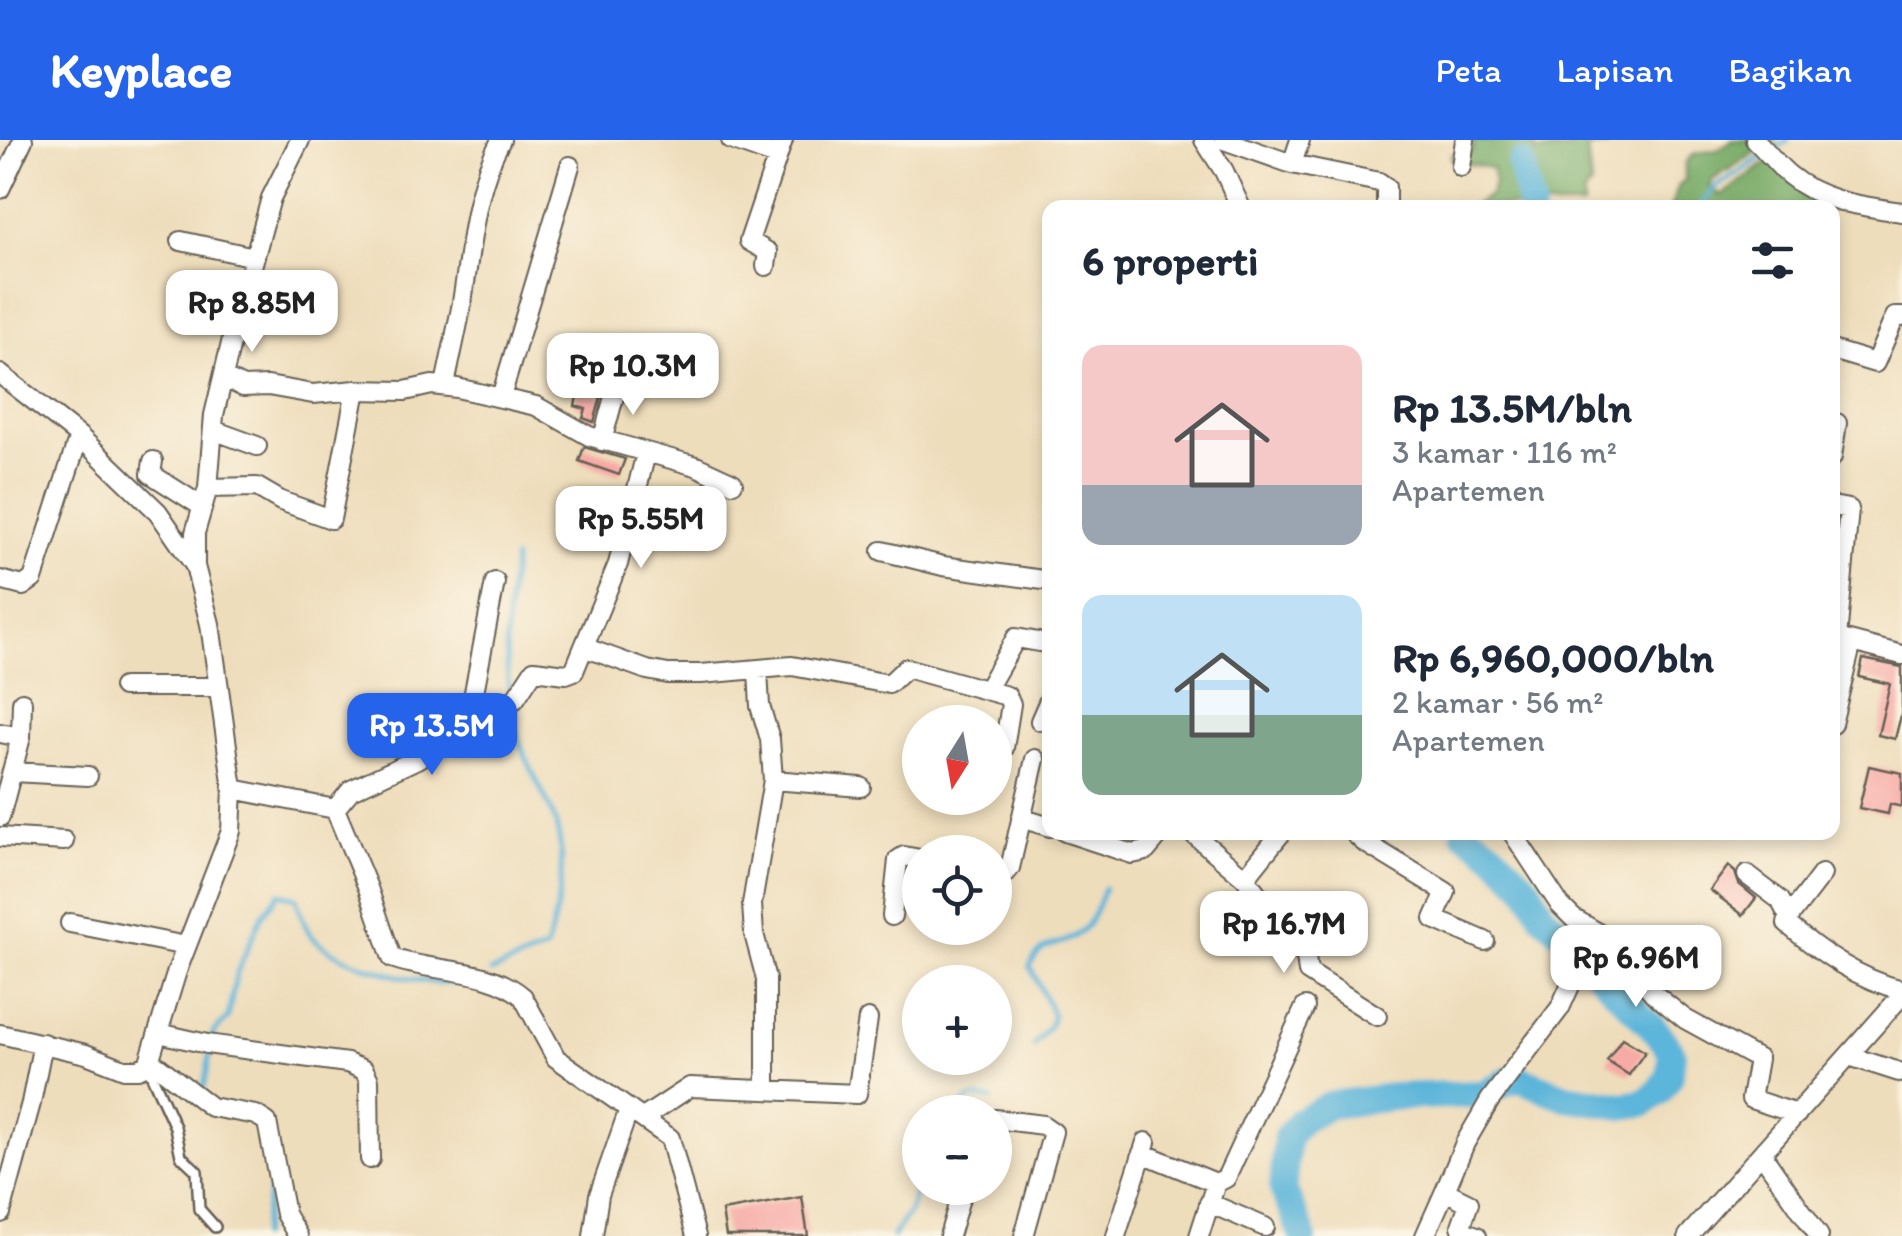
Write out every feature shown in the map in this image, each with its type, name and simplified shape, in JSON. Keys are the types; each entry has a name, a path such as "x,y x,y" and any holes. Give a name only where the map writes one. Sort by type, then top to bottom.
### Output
{"street":[{"path":"0,188 23,140"},
{"path":"148,1065 186,946 231,831 234,788 210,624 195,566 195,533 208,488 223,377 254,256 271,198 300,140"},
{"path":"444,386 462,306 472,226 493,154 502,140"},
{"path":"731,140 779,148 749,241 768,252 766,266"},
{"path":"1204,140 1237,200"},
{"path":"1224,140 1292,164 1379,182 1386,188 1386,200"},
{"path":"1292,164 1300,140"},
{"path":"1461,167 1466,140"},
{"path":"1758,143 1807,188 1833,200"},
{"path":"501,397 570,166"},
{"path":"1840,201 1902,212"},
{"path":"182,241 254,256"},
{"path":"1840,352 1875,363 1895,317 1902,317"},
{"path":"0,374 79,436 158,512 195,566"},
{"path":"223,377 243,387 268,386 299,393 405,391 444,386 501,397 542,408 602,441 696,466 733,483"},
{"path":"602,441 618,382"},
{"path":"208,488 257,486 296,507 331,519 356,390"},
{"path":"213,430 257,446"},
{"path":"0,580 24,586 33,579 79,436"},
{"path":"335,809 351,790 416,759 497,711 514,699 534,670 566,674 574,671 618,564 646,453"},
{"path":"153,461 151,474 201,506"},
{"path":"1840,507 1849,509 1840,639 1902,655"},
{"path":"882,551 943,566 1042,580"},
{"path":"467,729 495,582"},
{"path":"987,688 1016,638 1042,643"},
{"path":"586,648 668,674 800,667 888,684 906,668 987,688 1010,700 1009,705"},
{"path":"758,671 774,780 752,904 754,934 766,978 766,1090"},
{"path":"123,687 218,686"},
{"path":"0,817 22,738 22,702"},
{"path":"1040,721 1042,716"},
{"path":"0,733 22,738"},
{"path":"1012,855 1034,759"},
{"path":"12,772 88,776"},
{"path":"774,780 860,786"},
{"path":"234,788 335,809"},
{"path":"335,809 392,958 479,977 516,991 528,1004 556,1058 673,1143 696,1236"},
{"path":"1021,818 1042,825"},
{"path":"0,838 64,842"},
{"path":"1090,840 1132,854 1146,851 1155,840"},
{"path":"1200,840 1245,878 1306,957 1308,972 1378,1016"},
{"path":"1245,878 1276,840"},
{"path":"1363,840 1446,892 1434,919 1485,941"},
{"path":"1518,840 1568,913 1608,940 1666,1004 1685,1019 1758,1058 1750,1099 1797,1114"},
{"path":"892,916 898,860 902,857"},
{"path":"1688,1236 1902,993 1856,974 1787,924 1822,874"},
{"path":"1748,876 1780,900 1789,917"},
{"path":"70,923 186,946"},
{"path":"1424,1236 1465,1143 1514,1066 1560,1008 1586,960 1608,940"},
{"path":"1116,1236 1144,1147 1216,1182 1226,1178 1305,1007"},
{"path":"593,1236 599,1195 636,1114 690,1087 857,1094 868,1020"},
{"path":"0,1034 86,1054 124,1069 158,1066 211,1107 256,1115 267,1122 285,1214 298,1236"},
{"path":"158,1034 348,1064 364,1070 368,1080 370,1158"},
{"path":"1,1212 43,1043"},
{"path":"1849,1056 1902,1073"},
{"path":"1012,1121 1044,1125 1053,1132 1024,1236"},
{"path":"1762,1154 1819,1236"},
{"path":"1199,1236 1216,1182"},
{"path":"1444,1191 1470,1203 1462,1226 1463,1231 1476,1236"},
{"path":"1209,1203 1265,1227"},
{"path":"948,1236 958,1205"}],"lane":[{"path":"148,1065 175,1128 181,1156 197,1171 199,1208 215,1227"}],"green space":[{"path":"1472,140 1534,140 1536,152 1569,149 1570,140 1612,140 1607,146 1587,148 1591,186 1584,200 1482,200 1491,194 1492,168 1452,161 1451,155 1473,149"},
{"path":"1733,140 1775,140 1712,180 1709,187 1722,195 1770,160 1823,192 1828,200 1673,200 1685,180 1685,164 1693,154 1717,150"}],"building":[{"path":"578,392 601,397 594,422 583,418 586,409 575,406"},
{"path":"584,447 625,459 619,475 579,461"},
{"path":"1863,659 1902,667 1902,711 1895,739 1878,735 1890,684 1859,677"},
{"path":"1869,766 1902,773 1902,807 1890,804 1888,814 1859,808"},
{"path":"1728,866 1739,884 1756,898 1743,915 1710,890"},
{"path":"1264,923 1277,940 1270,945 1257,930"},
{"path":"1622,1038 1645,1052 1629,1075 1607,1061"},
{"path":"802,1197 808,1236 726,1236 722,1211"}],"waterway":[{"path":"1771,151 1788,140"},
{"path":"1705,200 1714,188 1762,157"},
{"path":"1521,164 1529,200"},
{"path":"510,695 506,627 514,559"},
{"path":"491,972 546,949 561,878 556,823 521,746 511,706"},
{"path":"1303,1236 1283,1189 1287,1137 1300,1121 1330,1105 1392,1097 1483,1094 1520,1079 1566,1097 1622,1106 1644,1103 1659,1092 1670,1076 1672,1053 1659,1034 1566,935 1543,916 1528,888 1476,840"},
{"path":"1034,1045 1053,1015 1030,966 1045,948 1068,940 1086,926 1104,888"},
{"path":"212,1038 228,1018 236,975 261,917 279,893 296,898 311,935 340,955 408,978 467,981"},
{"path":"200,1091 211,1049"},
{"path":"261,1236 271,1180"},
{"path":"893,1236 911,1205"}]}
